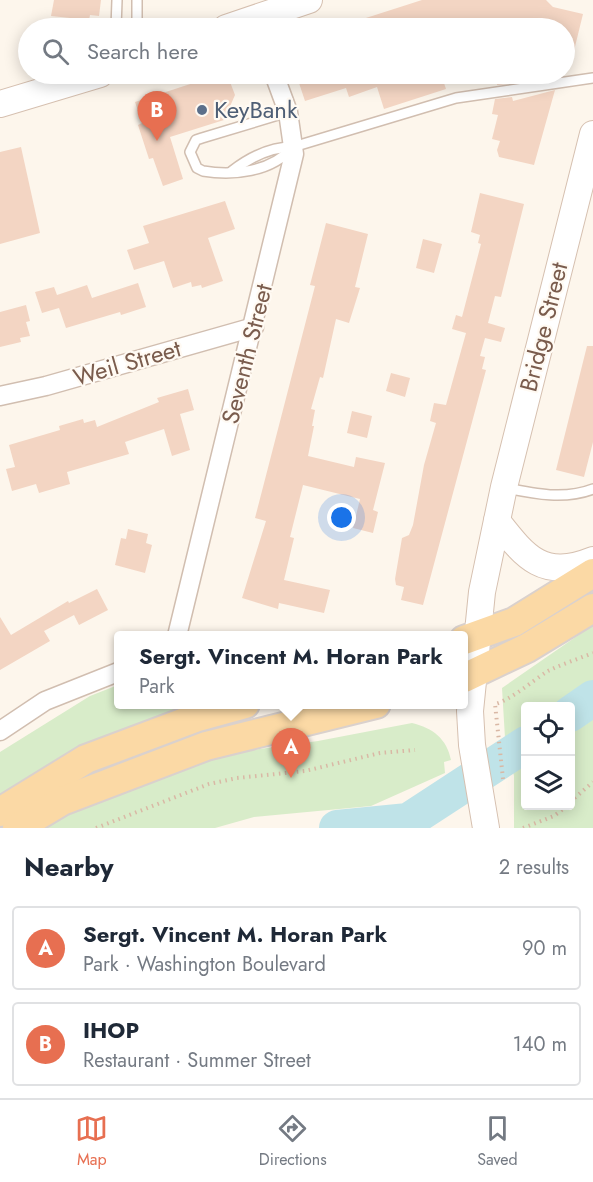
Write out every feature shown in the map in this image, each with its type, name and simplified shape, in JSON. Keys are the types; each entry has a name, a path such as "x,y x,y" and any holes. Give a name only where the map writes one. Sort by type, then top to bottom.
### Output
{"main road":[{"path":"268,18 309,0"},
{"path":"0,104 67,84"},
{"name":"Bridge Street","path":"486,828 472,745 468,676 471,638 504,487 593,134"},
{"path":"497,521 531,561 551,569 578,566 593,560"},
{"path":"471,638 514,622 593,573"},
{"path":"468,676 527,648 593,608"},
{"path":"0,812 86,759 198,717 229,709"},
{"path":"17,828 62,801 206,746 359,709"}],"street":[{"name":"Seventh Street","path":"178,631 254,327 294,154 288,112 278,84"},
{"name":"Weil Street","path":"0,396 46,386 254,327"},
{"path":"0,731 45,702 114,674"}],"lane":[{"path":"116,18 117,0"},
{"path":"136,0 136,18"},
{"path":"575,81 593,78"},
{"path":"288,112 202,138 192,147 190,152 192,160 203,171 253,171 283,158 293,147 456,98 552,84"},
{"path":"504,487 538,495 576,494 593,489"}],"path":[{"path":"503,783 495,705 504,702 552,669 593,653"},
{"path":"96,828 209,784 237,778 305,771 380,753 415,750"},
{"path":"575,798 593,782"},
{"path":"523,828 554,816 562,810"}],"green space":[{"path":"593,625 593,828 514,828 514,776 505,738 502,688"},
{"path":"114,687 114,709 181,709 94,744 0,795 0,752 90,696"},
{"path":"412,723 433,731 446,746 451,760 444,762 445,773 371,806 254,817 215,828 42,828 91,802 183,765 238,752 318,741"}],"building":[{"path":"54,0 101,0 99,16 70,18 51,16"},
{"path":"422,0 546,0 553,7 583,14 575,47 575,18 366,18"},
{"path":"190,84 231,84 235,95 224,120 170,137 183,179 163,186 153,158 149,159 138,125 142,123 135,102"},
{"path":"299,84 444,84 446,89 384,109 377,87 349,97 346,88 305,101"},
{"path":"555,90 534,165 499,157 497,150 500,141 492,139 498,115 492,114 495,99 512,97 513,101"},
{"path":"21,147 40,233 0,244 0,152"},
{"path":"480,193 524,204 501,297 495,296 488,323 505,328 501,342 485,338 480,356 485,357 482,369 486,370 423,605 401,600 404,587 396,585 395,579 402,538 409,535 413,525 424,465 436,423 430,421 434,403 446,405 466,333 452,329 456,315 462,317 481,244 478,243 480,235 471,232"},
{"path":"225,201 235,229 208,238 223,281 202,288 201,285 192,287 191,282 173,288 164,261 134,270 127,250 149,243 143,226"},
{"path":"326,223 368,234 355,287 360,288 349,323 336,319 323,378 320,377 311,409 315,410 312,426 314,426 308,456 354,467 356,457 385,463 373,510 378,512 373,533 353,528 360,499 303,485 290,537 294,538 284,580 330,590 324,613 279,603 278,609 242,598 266,521 255,518 315,286 310,285"},
{"path":"423,239 442,244 434,273 416,268"},
{"path":"138,283 146,307 66,328 59,308 42,313 35,292 54,287 57,295 87,285 92,298"},
{"path":"26,305 30,321 26,322 30,336 20,338 21,342 0,347 0,312"},
{"path":"587,346 593,346 593,442 584,477 556,470"},
{"path":"391,373 410,378 405,397 386,391"},
{"path":"188,389 194,410 180,414 190,450 172,456 164,429 125,442 129,454 67,472 70,484 39,493 36,484 12,491 6,469 15,467 9,445 60,430 59,426 83,419 84,423 95,420 97,427 159,402 157,398"},
{"path":"352,411 372,416 367,438 347,433"},
{"path":"128,529 148,534 146,543 152,545 145,573 115,565 121,538 126,539"},
{"path":"97,589 108,610 79,625 74,615 44,631 50,641 0,670 0,617 11,635 68,601 69,603"}],"waterway":[{"path":"575,711 593,698"},
{"path":"337,828 408,821 521,747"}],"place":[{"name":"KeyBank","path":"202,110"},
{"name":"IHOP","path":"157,141"},
{"name":"Sergt. Vincent M. Horan Park","path":"291,778"}]}
